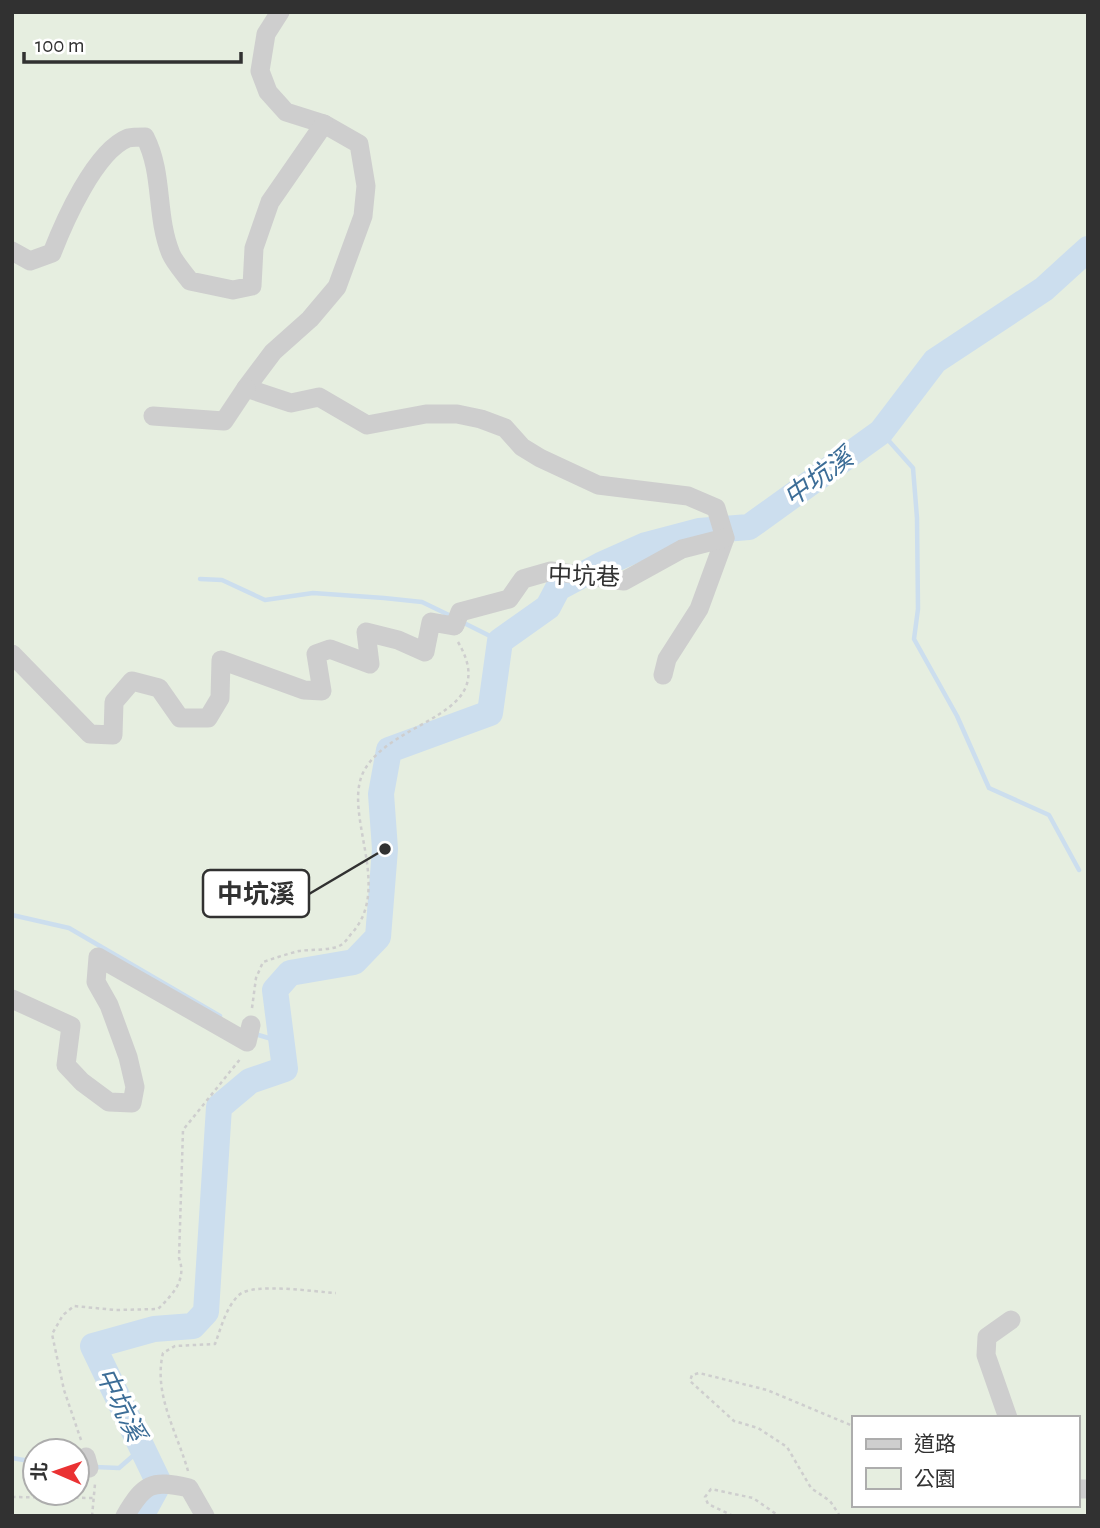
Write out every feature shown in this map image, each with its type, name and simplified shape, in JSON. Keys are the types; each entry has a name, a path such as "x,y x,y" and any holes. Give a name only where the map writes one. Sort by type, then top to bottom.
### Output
{"street":[{"path":"153,416 223,421 273,352 310,319 337,287 363,216 366,186 359,144 324,124 286,112 268,92 260,71 266,34 280,12"},
{"path":"12,251 30,261 52,253 61,229 99,162 127,139 145,136 156,159 162,219 172,255 190,281 233,290 252,286 254,248 270,202 324,124"},
{"path":"246,388 291,403 319,397 367,425 426,414 457,414 481,419 505,428 522,447 540,458 598,485 688,496 716,508 725,538 699,609 667,659 663,675"},
{"name":"中坑巷","path":"12,654 90,734 113,735 114,702 132,681 159,688 180,718 208,718 220,698 221,660 304,690 322,691 316,654 330,649 370,664 366,632 398,640 425,652 431,622 456,621 509,599 523,579 551,570 624,582 682,549 725,538"},
{"path":"12,999 71,1026 66,1065 82,1082 109,1102 132,1103 135,1087 121,1033 96,982 98,957 249,1034"},
{"path":"1007,1416 986,1354 987,1337 1011,1320"},
{"path":"125,1516 141,1490 159,1483 189,1488 205,1516"}],"path":[{"path":"92,1516 95,1485 64,1390 52,1334 63,1315 74,1306 116,1310 158,1309 175,1291 183,1270 179,1258 183,1130 235,1067 249,1034 256,978 263,962 295,952 341,945 363,920 370,895 360,804 361,775 372,757 388,743 457,703 468,689 468,660 454,636 456,621"},
{"path":"189,1488 188,1469 169,1419 158,1372 163,1353 175,1346 215,1344 230,1308 240,1293 257,1288 336,1293"},
{"path":"840,1516 830,1501 811,1488 787,1447 758,1428 734,1421 690,1381 692,1375 699,1373 766,1390 852,1426"},
{"path":"733,1516 708,1504 705,1497 711,1489 753,1498 779,1516"},
{"path":"12,1497 95,1498"}],"green space":[{"path":"12,12 1088,12 1088,1516 12,1516"}],"waterway":[{"name":"中坑溪","path":"141,1516 159,1483 93,1346 154,1329 193,1326 206,1312 219,1107 250,1081 285,1069 275,990 290,973 354,962 378,937 385,849 381,794 389,750 490,713 500,641 548,607 558,588 646,545 699,531 749,527 881,432 935,361 1044,289 1088,249"},
{"path":"881,432 913,468 917,518 918,609 914,639 957,716 989,788 1049,815 1079,870"},
{"path":"200,579 222,580 265,600 313,593 384,598 422,602 453,617"},
{"path":"460,621 500,641"},
{"path":"12,915 69,928 220,1016"},
{"path":"255,1034 282,1042"},
{"path":"95,1467 119,1468 142,1448"},
{"path":"12,1458 21,1460"}],"place":[{"name":"中坑溪","path":"385,849"}]}
